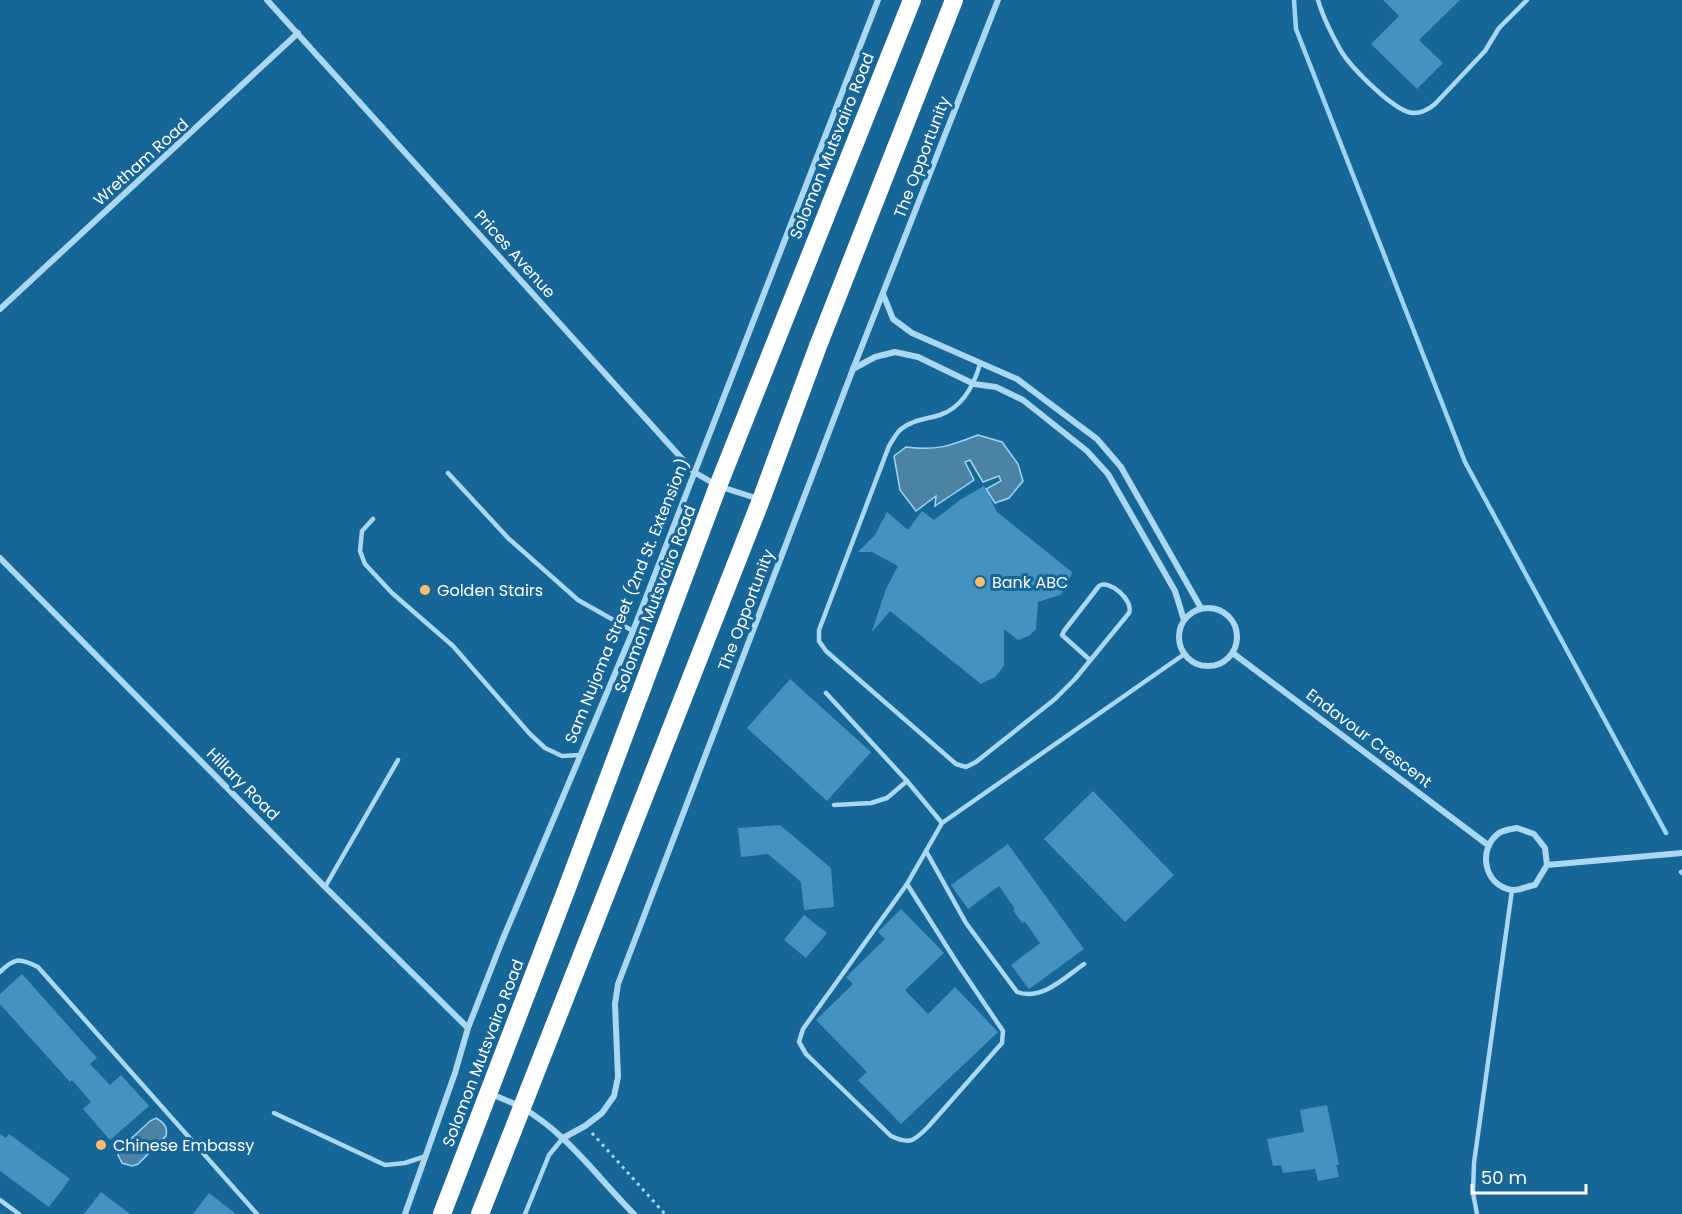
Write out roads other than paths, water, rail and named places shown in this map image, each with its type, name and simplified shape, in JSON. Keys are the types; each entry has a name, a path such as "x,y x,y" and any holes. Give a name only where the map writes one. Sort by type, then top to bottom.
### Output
{"highway":[{"name":"Solomon Mutsvairo Road","path":"442,1214 718,486 912,0"},
{"path":"480,1214 761,500 818,346 954,0"}],"street":[{"name":"Prices Avenue","path":"267,0 694,472 718,486 761,500"},
{"name":"Sam Nujoma Street (2nd St. Extension)","path":"405,1214 455,1073 468,1028 502,941 633,632 878,0"},
{"name":"The Opportunity","path":"563,1138 602,1113 614,1096 618,1077 615,1005 618,984 853,369 998,0"},
{"name":"Wretham Road","path":"0,309 298,33"},
{"path":"883,294 893,319 912,333 1017,379 1097,440 1121,467 1201,608"},
{"path":"853,369 875,357 895,352 918,357 974,384 996,387 1023,400 1087,450 1108,474 1175,591 1184,620"},
{"name":"Hillary Road","path":"0,558 325,887 468,1028"},
{"path":"1201,608 1219,609 1233,620 1239,637 1234,654 1219,666 1199,666 1183,655 1178,637 1184,620 1201,608"},
{"name":"Endavour Crescent","path":"1234,654 1488,845"},
{"path":"1517,828 1526,831 1534,834 1545,848 1547,865 1534,885 1512,890 1494,882 1485,864 1488,845 1500,832 1517,828"},
{"path":"1547,865 1682,853"},
{"path":"488,1093 521,1107 563,1138 593,1167 634,1214"}],"lane":[{"path":"1318,0 1323,16 1342,53 1376,90 1399,108 1413,113 1426,111 1435,104 1485,51 1499,28 1527,0"},
{"path":"980,364 974,384 959,404 943,414 922,419 901,430 889,446 819,630 819,641 826,651 956,764 966,766 976,762 1055,699 1075,679 1129,613 1131,607 1129,601 1107,584 1102,583 1062,635 1090,660"},
{"path":"448,473 508,538 578,600 633,632"},
{"path":"373,519 362,531 360,550 365,564 392,593 453,646 545,748 562,756 580,755"},
{"path":"907,884 1004,1031 1002,1043 928,1127 915,1140 903,1142 891,1136 806,1054 799,1042 803,1029 907,884 942,823 1183,655"},
{"path":"826,693 907,781 942,823"},
{"path":"325,887 398,760"},
{"path":"834,805 871,803 887,798 907,781"},
{"path":"926,851 966,923 1017,992 1029,996 1046,991 1084,964"},
{"path":"1477,1214 1473,1193 1474,1163 1512,890"},
{"path":"0,972 10,962 24,959 39,967 257,1214"},
{"path":"274,1113 385,1165 405,1163 426,1156"},
{"name":"The Opportunity","path":"525,1214 549,1155 563,1138"},
{"path":"0,1200 19,1214"}],"water":[{"path":"978,435 1002,442 1018,464 1023,481 1009,498 995,503 986,489 1001,481 999,476 983,482 970,460 965,462 974,480 935,506 936,496 916,511 900,490 894,456 906,447 943,447"},
{"path":"156,1118 165,1126 166,1136 138,1164 132,1166 122,1163 118,1155 121,1148"}],"waterway":[{"path":"1294,0 1296,29 1465,462 1666,833"}],"place":[{"name":"Bank ABC","path":"980,582"},
{"name":"Golden Stairs","path":"425,590"},
{"name":"Chinese Embassy","path":"101,1145"}]}
